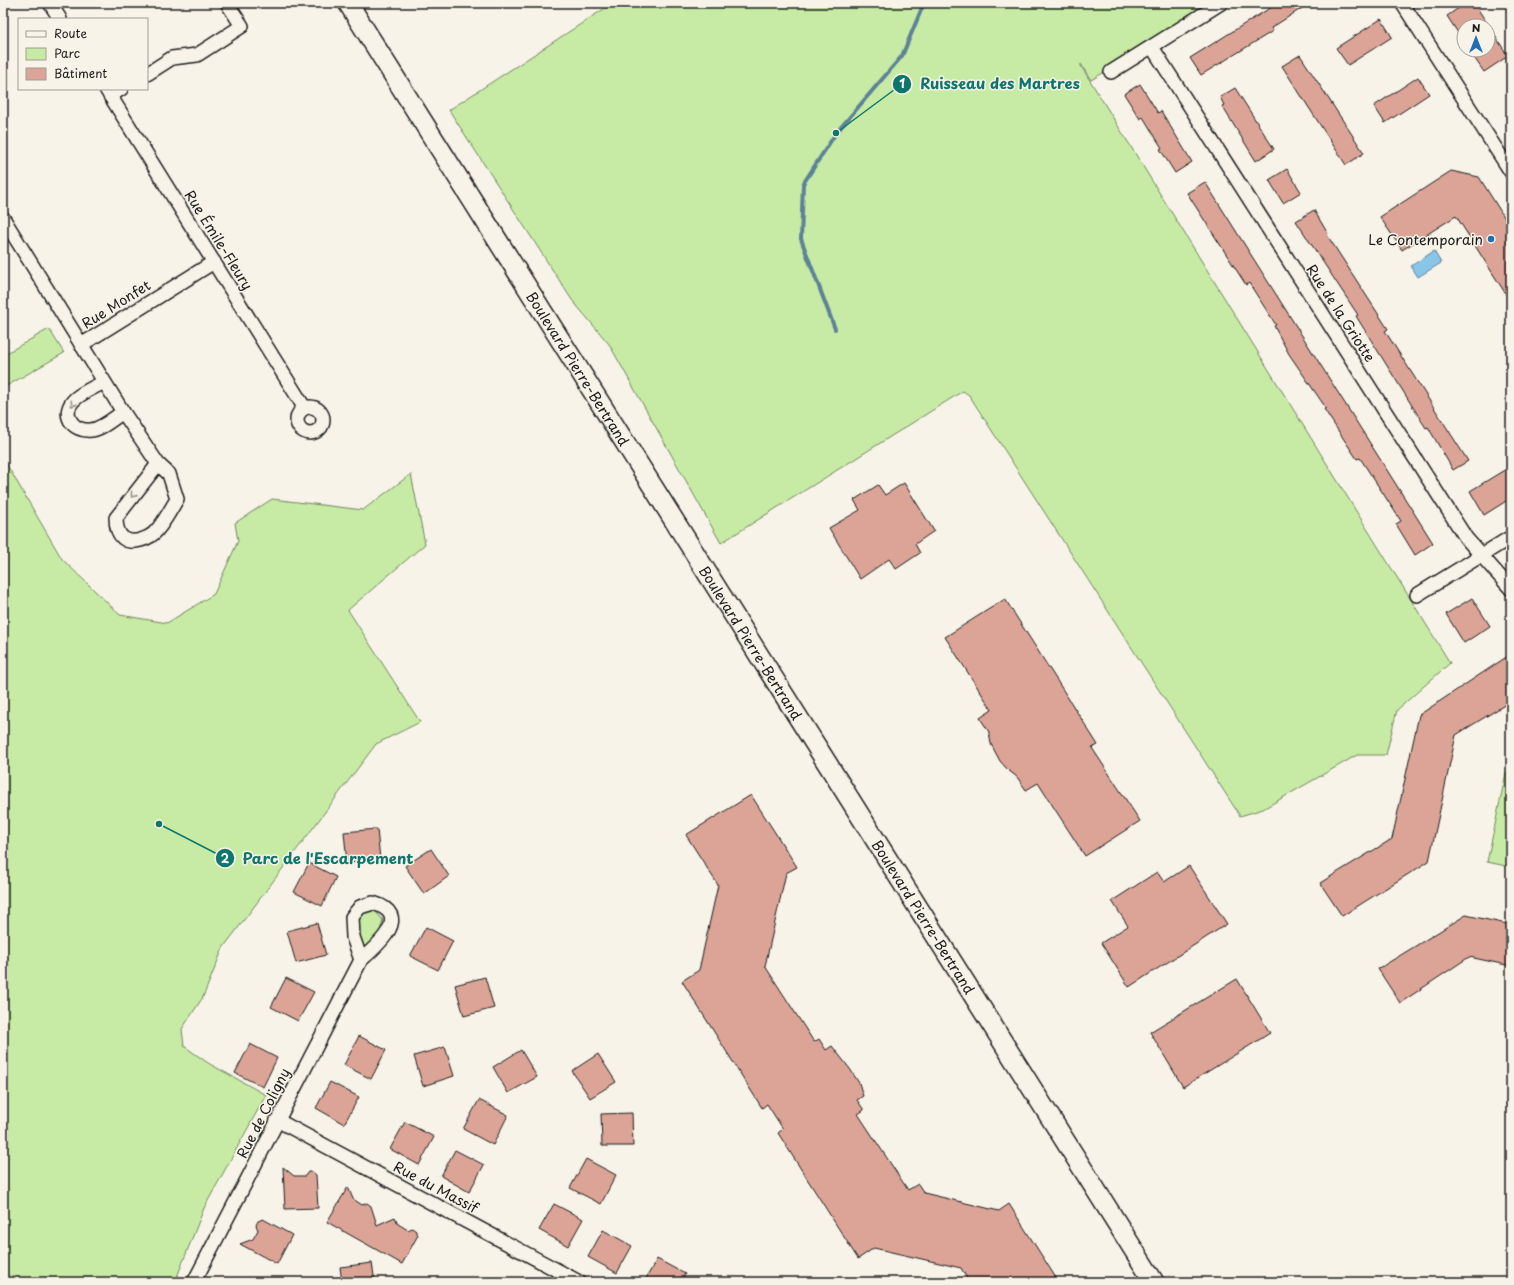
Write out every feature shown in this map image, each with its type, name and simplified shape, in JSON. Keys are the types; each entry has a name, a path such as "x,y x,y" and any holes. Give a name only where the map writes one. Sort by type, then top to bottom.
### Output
{"main road":[{"name":"Boulevard Pierre-Bertrand","path":"348,3 1154,1282"}],"street":[{"path":"50,3 59,18"},
{"path":"148,73 172,58 197,55 242,26 227,3"},
{"path":"1111,72 1221,3"},
{"path":"1402,3 1511,172"},
{"name":"Rue de la Griotte","path":"1152,47 1466,538 1511,589"},
{"name":"Rue Émile-Fleury","path":"112,91 214,262 304,407"},
{"name":"Rue Monfet","path":"3,218 81,345 214,262"},
{"path":"81,345 158,464 170,474 177,498 156,532 143,540 131,541 122,538 117,529 116,518 158,464"},
{"path":"104,382 75,399 69,408 68,417 72,425 81,430 92,430 106,424 123,412"},
{"path":"1417,594 1511,537"},
{"name":"Rue de Coligny","path":"194,1282 361,960"},
{"name":"Rue du Massif","path":"277,1120 579,1282"}],"green space":[{"path":"613,3 1221,3 1091,80 1081,64 1081,66 1450,663 1397,710 1386,755 1357,755 1263,809 1240,816 969,395 963,391 721,543 609,344 572,300 449,110"},
{"path":"49,329 64,353 3,388 3,355"},
{"path":"3,458 62,559 120,615 167,623 214,594 238,541 235,523 272,499 363,510 411,474 425,544 348,610 420,722 376,744 223,948 203,997 182,1029 184,1046 208,1063 266,1095 204,1208 175,1282 3,1282"},
{"path":"1511,770 1511,867 1487,862 1506,773"},
{"path":"369,910 375,911 383,920 379,934 365,949 363,949 357,922 364,912"}],"water":[{"path":"1434,251 1441,263 1418,277 1411,266"}],"building":[{"path":"1278,3 1310,3 1271,28 1273,31 1201,75 1190,58"},
{"path":"1466,3 1474,3 1484,18 1456,18 1456,30 1447,16"},
{"path":"1381,19 1392,37 1348,65 1336,48"},
{"path":"1496,37 1508,56 1484,72 1474,58 1496,58"},
{"path":"1300,55 1364,153 1346,165 1282,66"},
{"path":"1418,77 1429,94 1385,123 1374,106"},
{"path":"1140,84 1158,113 1161,111 1192,162 1175,173 1143,117 1140,119 1124,94"},
{"path":"1235,88 1274,149 1256,161 1222,106 1224,105 1220,97"},
{"path":"1287,169 1301,192 1283,203 1269,180"},
{"name":"Le Contemporain","path":"1451,171 1479,177 1511,228 1511,302 1456,216 1402,250 1380,217"},
{"path":"1205,182 1433,543 1415,555 1396,524 1401,521 1360,458 1357,459 1339,432 1324,409 1326,408 1289,354 1274,326 1276,325 1249,283 1246,285 1187,193"},
{"path":"1314,210 1328,234 1327,235 1388,329 1385,331 1468,461 1453,470 1428,427 1426,428 1356,316 1358,315 1296,221"},
{"path":"1511,466 1511,498 1484,515 1470,491"},
{"path":"904,483 934,531 915,544 920,553 896,569 889,559 860,579 829,528 860,510 854,500 878,485 885,495"},
{"path":"1472,598 1490,626 1464,643 1446,614"},
{"path":"1005,599 1098,745 1092,748 1140,821 1085,856 1038,783 1026,790 1017,777 1000,761 991,744 989,732 980,718 992,710 945,637"},
{"path":"1511,654 1511,701 1456,735 1429,861 1342,916 1320,883 1392,839 1419,715"},
{"path":"751,795 797,867 786,873 765,966 814,1042 819,1039 826,1050 832,1046 859,1083 863,1096 857,1100 864,1110 858,1114 908,1190 918,1184 924,1193 999,1211 1009,1204 1056,1278 1050,1282 969,1282 961,1268 874,1248 858,1259 778,1133 783,1129 767,1104 762,1108 682,981 699,970 718,885 686,835"},
{"path":"377,829 380,860 347,863 344,832"},
{"path":"431,849 449,876 424,894 405,866"},
{"path":"309,863 336,877 322,906 294,892"},
{"path":"1189,866 1227,924 1129,987 1101,943 1128,926 1112,901 1157,872 1164,882"},
{"path":"1466,915 1511,925 1511,966 1469,957 1400,1003 1378,969"},
{"path":"317,923 326,955 296,963 287,931"},
{"path":"426,927 453,941 438,970 410,956"},
{"path":"485,977 494,1008 464,1016 455,985"},
{"path":"286,978 314,992 298,1021 271,1007"},
{"path":"1237,979 1270,1033 1183,1087 1150,1032"},
{"path":"359,1036 386,1050 371,1079 344,1065"},
{"path":"250,1044 277,1058 263,1087 235,1073"},
{"path":"445,1047 454,1076 423,1086 414,1056"},
{"path":"521,1050 537,1077 508,1093 493,1067"},
{"path":"598,1054 616,1082 590,1098 572,1071"},
{"path":"330,1082 359,1097 344,1124 316,1108"},
{"path":"479,1100 508,1115 493,1145 463,1129"},
{"path":"632,1113 633,1146 602,1146 601,1114"},
{"path":"405,1122 434,1137 419,1165 390,1149"},
{"path":"455,1150 484,1165 469,1192 441,1176"},
{"path":"586,1159 616,1175 601,1204 570,1188"},
{"path":"283,1167 294,1176 305,1176 308,1172 313,1172 316,1175 318,1208 285,1209"},
{"path":"348,1187 353,1199 362,1205 367,1203 371,1206 377,1225 395,1217 398,1224 408,1230 412,1228 416,1231 418,1235 402,1264 327,1222"},
{"path":"554,1204 583,1219 568,1246 539,1230"},
{"path":"263,1219 292,1235 277,1264 240,1244 253,1239 258,1230 256,1225 258,1221"},
{"path":"603,1230 632,1246 617,1273 588,1257"},
{"path":"657,1259 685,1274 681,1282 644,1282"},
{"path":"372,1263 375,1282 342,1282 340,1267"}],"waterway":[{"path":"835,329 801,239 803,184 836,133 902,56 924,3"}],"place":[{"name":"Ruisseau des Martres","path":"836,133"},
{"name":"Le Contemporain","path":"1491,239"},
{"name":"Parc de l'Escarpement","path":"159,824"}]}
